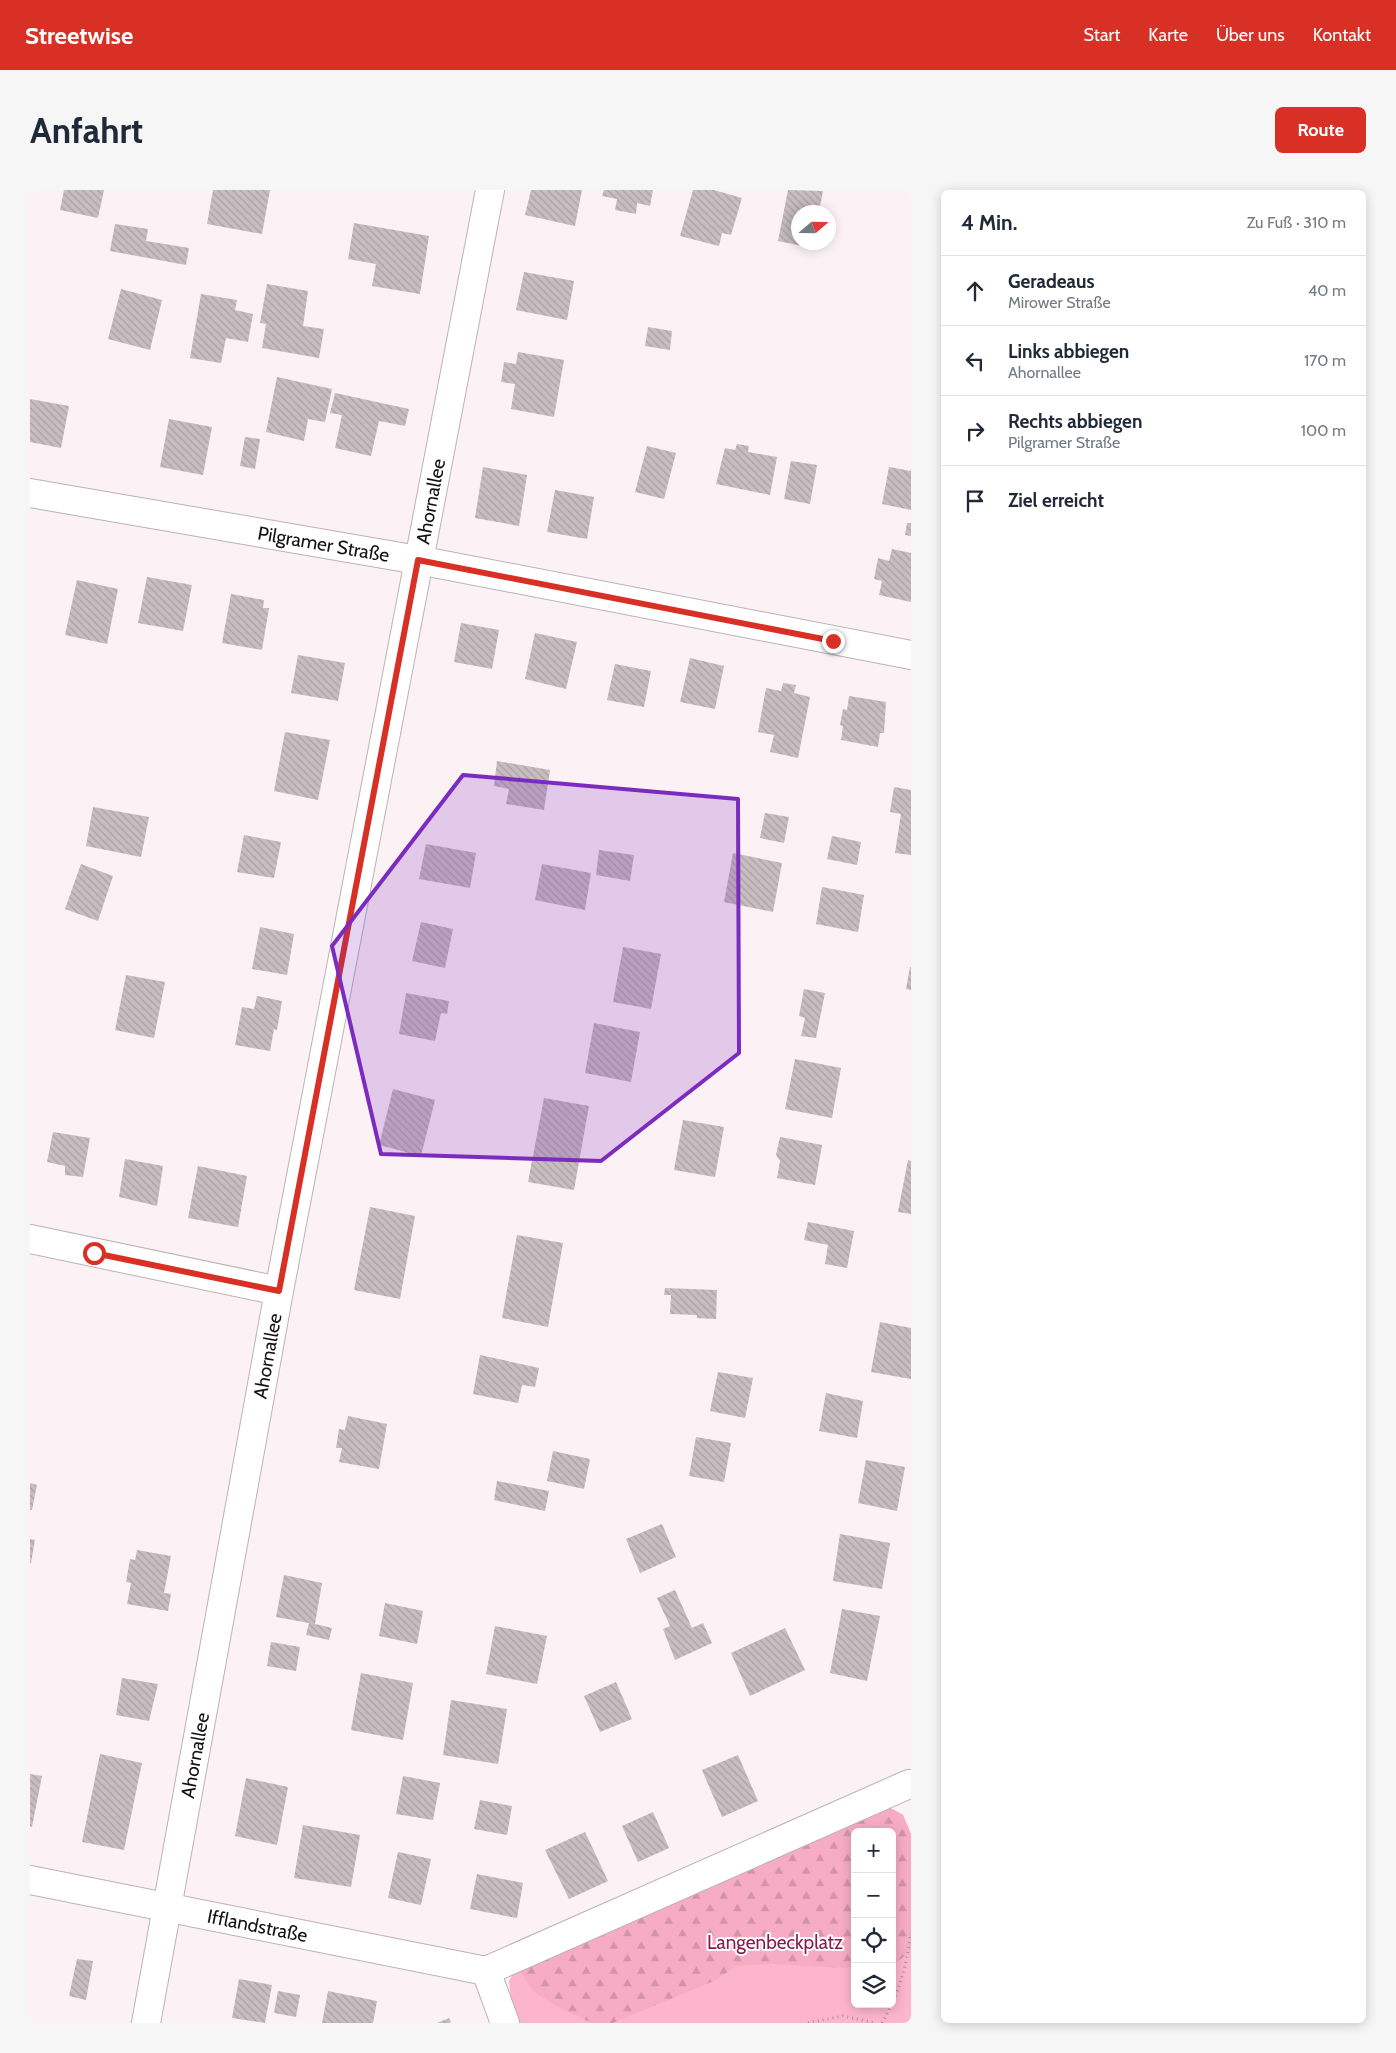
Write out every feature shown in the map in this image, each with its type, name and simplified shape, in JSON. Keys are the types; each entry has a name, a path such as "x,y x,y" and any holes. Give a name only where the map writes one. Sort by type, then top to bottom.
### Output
{"street":[{"name":"Ahornallee","path":"146,2023 279,1291 490,190"},
{"name":"Pilgramer Straße","path":"30,493 418,560 911,655"},
{"path":"30,1239 279,1291"},
{"path":"505,2023 486,1971 910,1781"},
{"name":"Ifflandstraße","path":"30,1880 486,1971"}],"path":[{"path":"882,2023 895,2000 906,1965 911,1933"},
{"path":"808,2023 843,2016 875,2023"}],"highlighted area":[{"path":"463,775 738,799 739,1053 601,1161 381,1154 332,946"}],"green space":[{"name":"Langenbeckplatz","path":"887,1806 903,1815 911,1834 911,2023 517,2023 512,2009 509,1981 517,1967"},
{"name":"Langenbeckplatz","path":"887,1806 903,1815 911,1834 911,1951 897,1962 896,1828 851,1828 851,1967 774,1964 736,1966 716,1980 613,2023 592,2023 558,2007 534,1992 517,1967"}],"building":[{"path":"64,190 104,190 98,218 60,210"},
{"path":"213,190 270,190 262,234 207,224"},
{"path":"531,190 582,190 575,226 525,215"},
{"path":"604,190 653,190 650,206 637,203 636,214 615,210 617,199 602,196"},
{"path":"693,190 714,190 742,198 731,235 722,233 719,246 680,236"},
{"path":"788,190 823,191 820,205 791,205 791,244 778,241"},
{"path":"354,223 429,236 420,294 372,286 376,264 348,259"},
{"path":"115,224 148,229 146,241 189,248 186,265 110,251"},
{"path":"524,272 574,281 567,320 516,310"},
{"path":"267,284 308,291 303,326 324,329 319,358 262,348 266,324 260,323"},
{"path":"121,289 162,300 150,350 108,339"},
{"path":"201,294 237,300 235,310 253,314 248,342 226,338 221,363 190,358"},
{"path":"648,327 672,331 670,350 645,346"},
{"path":"518,352 564,360 554,417 511,409 515,384 501,382 504,362 516,364"},
{"path":"277,377 332,389 325,422 308,419 304,441 266,432"},
{"path":"335,393 409,409 405,426 379,421 371,456 335,448 342,415 330,413"},
{"path":"30,399 69,406 61,448 30,442"},
{"path":"169,419 212,427 203,475 160,467"},
{"path":"245,437 260,439 255,469 240,466"},
{"path":"737,444 749,446 748,452 777,457 770,495 716,484 725,448 735,450"},
{"path":"647,446 676,453 664,499 635,492"},
{"path":"791,461 817,465 810,504 784,499"},
{"path":"483,467 527,475 519,526 475,518"},
{"path":"889,467 911,471 911,510 882,504"},
{"path":"555,490 594,497 587,539 547,532"},
{"path":"907,523 911,523 911,536 905,535"},
{"path":"892,549 911,553 911,602 879,595 882,581 874,579 878,558 889,561"},
{"path":"147,577 192,585 183,631 138,623"},
{"path":"77,580 118,589 107,644 65,635"},
{"path":"231,594 264,600 263,608 269,608 262,650 222,643"},
{"path":"461,623 499,630 492,669 454,662"},
{"path":"535,633 577,642 566,689 525,679"},
{"path":"298,655 345,663 338,701 291,693"},
{"path":"690,658 724,666 715,709 680,702"},
{"path":"615,664 651,671 644,707 607,700"},
{"path":"783,683 796,685 794,693 810,697 798,758 770,752 774,735 758,732 766,688 781,691"},
{"path":"849,696 886,702 884,733 880,733 878,747 841,740 843,726 840,725 843,709 847,710"},
{"path":"285,732 330,740 318,800 274,791"},
{"path":"497,761 550,770 544,810 506,804 509,789 494,786"},
{"path":"894,787 911,790 911,855 895,853 901,814 890,812"},
{"path":"93,807 149,817 141,857 86,846"},
{"path":"765,813 789,817 784,843 760,838"},
{"path":"244,835 281,842 274,878 237,872"},
{"path":"832,836 861,842 857,865 827,859"},
{"path":"426,844 476,853 470,888 419,879"},
{"path":"599,850 634,855 630,881 596,875"},
{"path":"733,853 782,863 773,912 724,902"},
{"path":"81,864 113,876 98,921 65,909"},
{"path":"542,864 591,873 585,910 535,900"},
{"path":"822,887 864,895 858,932 816,924"},
{"path":"421,922 453,929 445,968 412,961"},
{"path":"260,927 294,934 287,975 252,969"},
{"path":"623,947 661,954 651,1009 613,1002"},
{"path":"911,967 911,990 906,989"},
{"path":"126,975 165,982 154,1038 115,1030"},
{"path":"804,989 825,993 816,1038 801,1036 805,1018 799,1016"},
{"path":"406,993 449,1001 447,1014 441,1013 435,1041 399,1034"},
{"path":"257,996 282,1001 277,1030 274,1029 270,1051 235,1045 242,1007 254,1009"},
{"path":"594,1023 640,1032 631,1082 585,1073"},
{"path":"795,1059 841,1068 832,1118 785,1109"},
{"path":"393,1089 435,1100 421,1156 379,1145"},
{"path":"544,1098 589,1106 574,1190 528,1182"},
{"path":"683,1120 724,1127 715,1177 674,1170"},
{"path":"53,1132 90,1138 83,1177 65,1175 65,1166 47,1162"},
{"path":"780,1137 822,1145 815,1185 777,1178 780,1161 776,1155"},
{"path":"125,1159 163,1166 157,1206 119,1197"},
{"path":"908,1160 911,1161 911,1214 898,1212"},
{"path":"198,1166 247,1176 238,1227 188,1218"},
{"path":"370,1207 415,1216 400,1299 354,1290"},
{"path":"808,1222 854,1231 847,1268 825,1264 828,1245 804,1240"},
{"path":"517,1235 563,1243 548,1327 502,1318"},
{"path":"665,1288 717,1290 716,1319 697,1318 697,1315 670,1314 671,1295 664,1295"},
{"path":"880,1322 911,1328 911,1379 871,1372"},
{"path":"480,1355 539,1368 535,1387 522,1385 518,1403 473,1394"},
{"path":"718,1372 753,1378 745,1418 710,1411"},
{"path":"826,1393 863,1401 857,1438 819,1431"},
{"path":"348,1416 387,1424 379,1469 339,1462 342,1448 336,1448 339,1429 345,1430"},
{"path":"696,1437 731,1443 724,1482 689,1476"},
{"path":"553,1451 590,1459 584,1489 547,1481"},
{"path":"866,1460 905,1467 897,1511 858,1503"},
{"path":"497,1481 549,1491 545,1511 494,1500"},
{"path":"30,1483 37,1485 32,1510 30,1510"},
{"path":"662,1524 676,1557 640,1573 626,1539"},
{"path":"840,1534 890,1543 882,1589 833,1581"},
{"path":"30,1539 35,1540 31,1563 30,1563"},
{"path":"137,1550 171,1556 164,1593 171,1594 168,1611 127,1604 131,1583 126,1582 130,1559 135,1560"},
{"path":"284,1575 322,1583 315,1624 332,1628 329,1640 306,1635 309,1623 276,1617"},
{"path":"675,1590 692,1628 703,1623 712,1643 675,1660 663,1629 670,1626 657,1598"},
{"path":"385,1603 423,1611 417,1644 379,1636"},
{"path":"842,1609 880,1616 867,1681 830,1673"},
{"path":"495,1626 547,1636 537,1684 486,1674"},
{"path":"785,1628 805,1670 750,1696 731,1653"},
{"path":"271,1642 300,1647 296,1671 267,1666"},
{"path":"361,1673 413,1683 403,1740 351,1730"},
{"path":"122,1678 158,1684 149,1721 116,1715"},
{"path":"616,1682 632,1719 600,1732 584,1696"},
{"path":"451,1700 507,1709 498,1764 443,1755"},
{"path":"100,1754 142,1763 124,1850 82,1842"},
{"path":"738,1755 758,1801 722,1817 702,1770"},
{"path":"30,1774 42,1776 32,1827 30,1826"},
{"path":"403,1776 440,1783 433,1820 396,1814"},
{"path":"246,1778 288,1787 277,1845 235,1836"},
{"path":"480,1800 512,1806 507,1835 474,1829"},
{"path":"653,1812 669,1848 638,1862 622,1826"},
{"path":"303,1825 360,1835 351,1887 294,1878"},
{"path":"585,1832 608,1881 569,1899 545,1850"},
{"path":"398,1852 431,1859 421,1905 388,1898"},
{"path":"477,1874 523,1883 517,1918 470,1909"},
{"path":"77,1959 93,1961 86,2000 69,1996"},
{"path":"239,1979 272,1985 265,2023 232,2018"},
{"path":"278,1991 300,1995 296,2017 274,2013"},
{"path":"328,1991 377,2001 373,2023 322,2023"},
{"path":"449,2018 451,2023 437,2023"}],"route":[{"path":"94,1253 279,1291 304,1168 418,560 833,641"}]}
